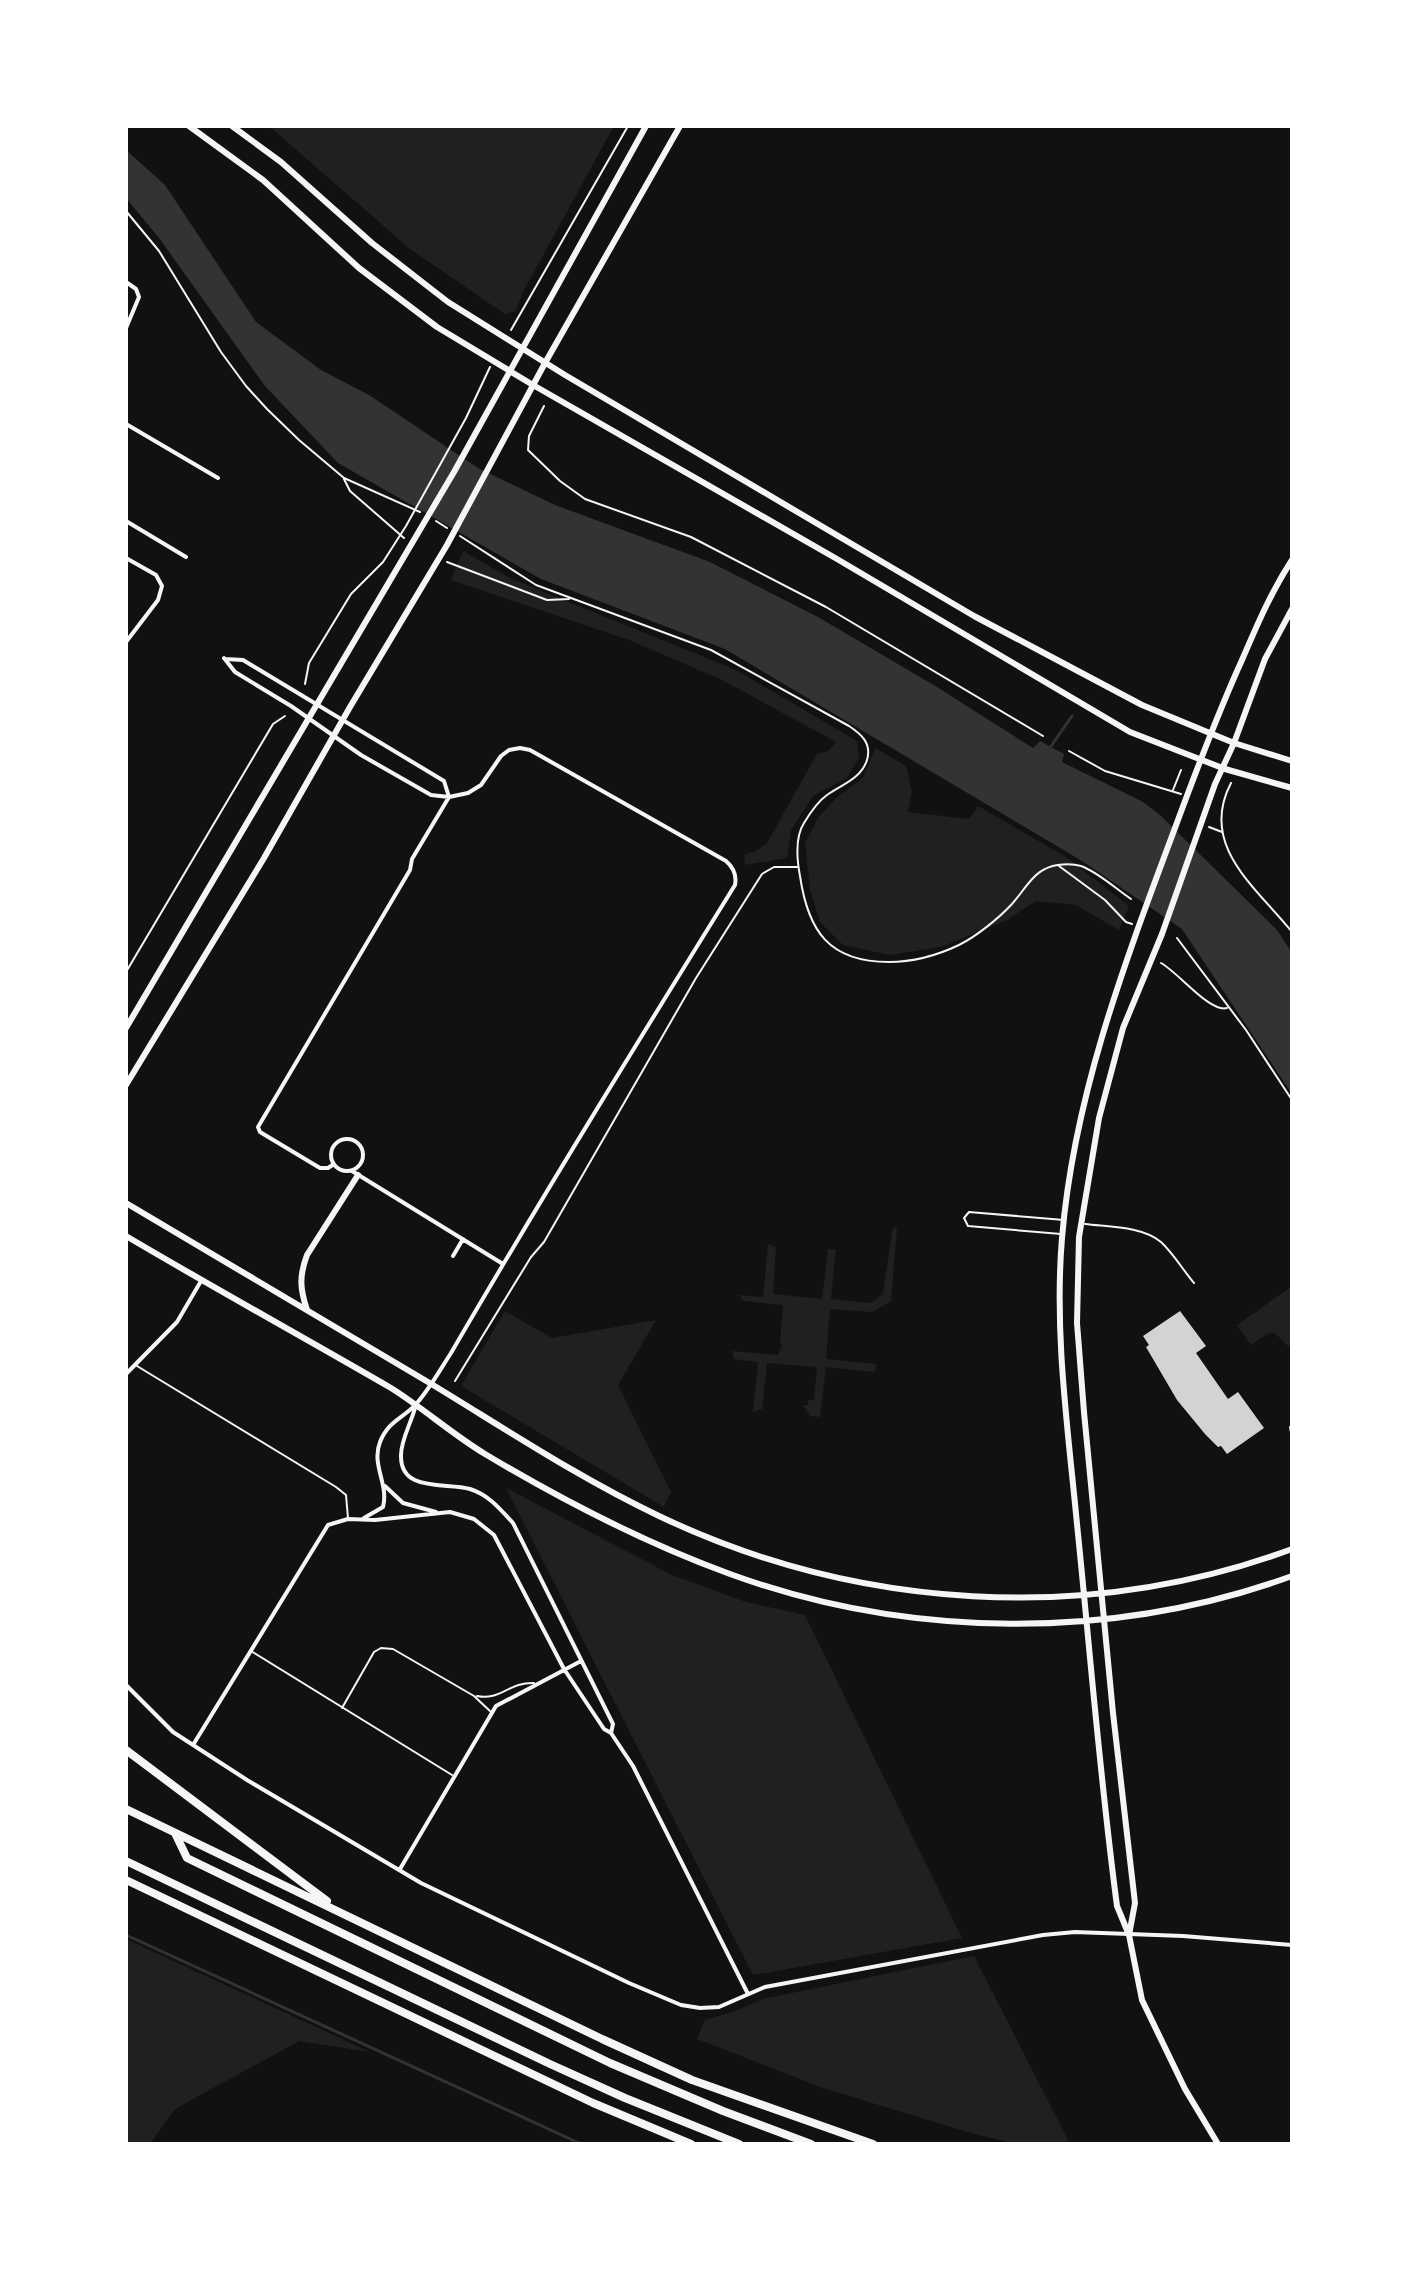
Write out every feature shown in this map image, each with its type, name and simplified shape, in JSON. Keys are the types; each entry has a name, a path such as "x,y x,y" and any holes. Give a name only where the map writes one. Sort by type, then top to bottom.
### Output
{"highway":[{"path":"126,1750 342,1912"},
{"path":"126,1809 692,2080 873,2144"},
{"path":"175,1832 187,1858 610,2063 811,2144"},
{"path":"126,1861 575,2075 739,2144"},
{"path":"126,1880 593,2103 691,2144"}],"main road":[{"path":"189,126 263,180 359,268 437,327 533,385 1123,728 1223,768 1292,788"},
{"path":"232,126 281,162 372,243 448,302 545,363 974,616 1142,705 1209,734 1292,761"},
{"path":"126,1028 474,437 646,126"},
{"path":"126,1085 264,858 447,545 545,363 680,126"},
{"path":"1218,2144 1179,2079 1142,2000 1129,1935 1117,1906 1058,1320 1062,1234 1092,1065 1139,926 1209,734 1274,588 1292,560"},
{"path":"1129,1935 1135,1903 1104,1618 1077,1323 1081,1223 1099,1118 1123,1028 1153,958 1200,824 1265,659 1292,609"},
{"path":"307,1310 301,1295 300,1276 307,1255 355,1173"},
{"path":"126,1203 645,1509 713,1540 783,1565 857,1583 934,1594 1015,1598 1102,1592 1197,1577 1292,1549"},
{"path":"126,1236 394,1390 484,1453 593,1513 732,1575 808,1598 907,1616 987,1623 1087,1619 1152,1612 1215,1599 1292,1576"}],"street":[{"path":"126,282 136,289 139,297 126,328"},
{"path":"126,424 218,478"},
{"path":"126,521 186,557"},
{"path":"126,558 156,575 162,586 158,600 126,642"},
{"path":"334,1164 320,1168 260,1132 258,1127 410,870 412,859 449,797 444,781 243,660 224,658 235,672 361,755 431,795 449,797 468,793 481,785 501,756 509,750 530,750 726,861 734,869 735,885 415,1406 402,1446 404,1470 412,1479 422,1485 469,1489 495,1502 513,1523 613,1724 611,1733"},
{"path":"355,1173 363,1154 359,1144 350,1139 335,1144 331,1154 334,1164 342,1170 355,1173 503,1264"},
{"path":"453,1256 463,1239"},
{"path":"126,1374 177,1322 201,1281"},
{"path":"364,1518 383,1507 386,1496 377,1466 377,1450 382,1437 391,1422 415,1406"},
{"path":"382,1484 403,1503 418,1510 463,1514 484,1525 494,1535 564,1669 633,1766 748,1994"},
{"path":"193,1745 324,1528 335,1521 348,1519 375,1520 438,1513"},
{"path":"400,1870 453,1776 501,1701 581,1661"},
{"path":"126,1685 156,1717 193,1745 400,1870 551,1946 681,2005 719,2007 782,1983 1043,1935 1075,1932 1249,1939 1292,1945"}],"lane":[{"path":"1062,1234 968,1226 964,1218 969,1212 1064,1220"},
{"path":"1081,1223 1134,1231 1152,1237 1160,1242 1194,1283"},
{"path":"135,1365 336,1487 346,1495 348,1519"},
{"path":"1292,1429 1290,1427 1292,1438"},
{"path":"342,1709 374,1652 381,1648 393,1649 474,1696 492,1713"},
{"path":"251,1651 453,1776"},
{"path":"474,1696 491,1697 520,1683 536,1683"}],"path":[{"path":"506,338 628,126"},
{"path":"126,211 159,251 221,352 246,386 299,440 344,478 402,502 536,585 711,650 849,726 865,738 866,764 849,782 822,800 800,830 798,866 807,912 824,939 848,954 873,961 893,962 931,956 962,944 1009,907 1043,870 1058,865 1085,868 1131,899"},
{"path":"305,684 309,663 351,594 377,568 406,527 494,361"},
{"path":"544,406 529,436 528,450 560,481 585,499 691,537 826,607 1043,736"},
{"path":"344,478 350,491 400,535"},
{"path":"439,558 547,600 560,602 571,599"},
{"path":"126,972 273,724 285,716"},
{"path":"1069,751 1105,771 1173,791 1181,770"},
{"path":"1231,783 1220,809 1223,833 1239,872 1292,932"},
{"path":"1200,824 1223,833"},
{"path":"1058,865 1105,900 1126,922 1139,926"},
{"path":"455,1381 531,1257 544,1242 696,978 762,874 774,867 798,866"},
{"path":"1177,938 1212,982 1292,1100"},
{"path":"1153,958 1191,985 1208,1004 1219,1010 1227,1008"}],"shaded area":[{"path":"269,126 614,126 523,292 516,311 505,314 410,249"},
{"path":"126,150 165,185 256,322 321,370 369,395 478,468 555,505 710,562 818,617 1033,748 1040,741 1064,754 1062,762 1143,802 1161,816 1277,930 1292,953 1292,1094 1182,929 1082,861 725,649 541,579 338,463 265,386 159,238 126,198"},
{"path":"463,551 510,578 736,670 857,741 859,758 847,778 813,796 791,830 787,858 745,865 744,855 767,843 817,754 828,751 836,742 722,680 629,640 451,580"},
{"path":"875,748 906,766 912,792 908,812 969,819 978,806 1063,855 1129,906 1119,930 1076,905 1036,901 1007,920 941,947 889,955 843,945 820,922 810,890 805,843 818,818 835,799 863,778"},
{"path":"893,1227 897,1228 891,1301 872,1312 830,1309 826,1359 876,1364 875,1372 826,1367 820,1417 810,1416 803,1405 808,1405 808,1400 814,1400 817,1367 767,1363 762,1409 753,1412 758,1362 734,1359 732,1351 778,1355 782,1346 783,1305 744,1301 739,1295 763,1297 768,1244 776,1247 773,1294 822,1299 828,1249 836,1249 831,1299 871,1303 883,1294"},
{"path":"1292,1286 1292,1343 1289,1347 1275,1333 1269,1333 1251,1345 1237,1325"},
{"path":"505,1311 552,1338 656,1320 618,1385 671,1492 664,1507 461,1386"},
{"path":"506,1488 672,1575 746,1602 805,1615 962,1938 753,1975"},
{"path":"126,1939 370,2052 299,2041 175,2109 150,2144 126,2144"},
{"path":"974,1956 1070,2144 1016,2144 971,2133 823,2088 697,2039 705,2020 762,1999"}],"building":[{"path":"1180,1311 1206,1346 1196,1353 1228,1399 1238,1392 1264,1428 1227,1454 1205,1434 1177,1400 1146,1347 1149,1345 1143,1336"}],"waterway":[{"path":"1049,749 1072,716"},
{"path":"126,1935 581,2144"}]}
